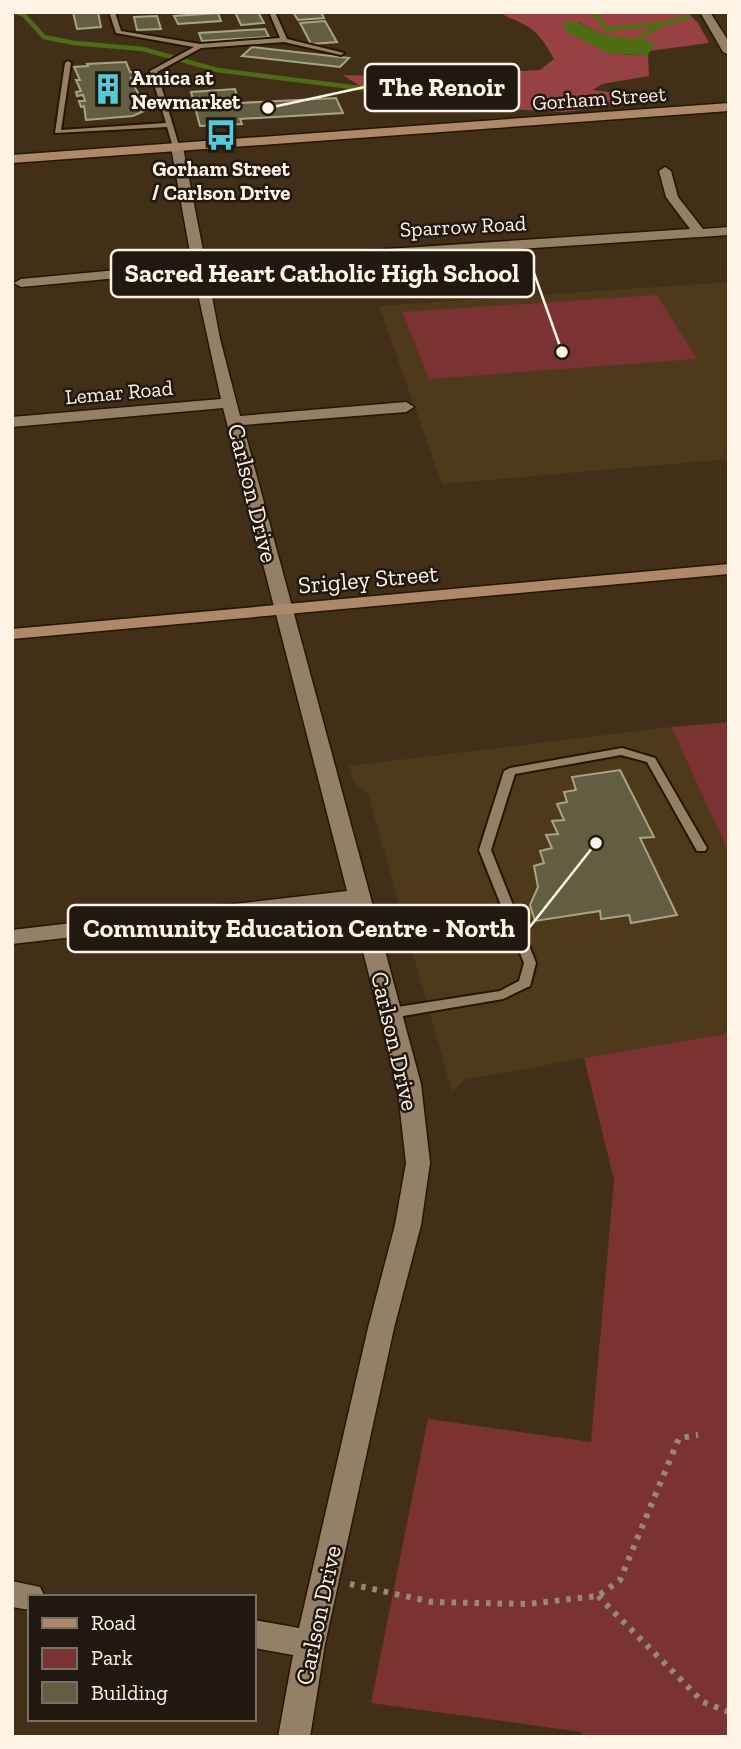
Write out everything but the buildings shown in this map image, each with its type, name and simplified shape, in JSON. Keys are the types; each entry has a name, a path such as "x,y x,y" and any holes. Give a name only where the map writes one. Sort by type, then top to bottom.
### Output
{"main road":[{"name":"Gorham Street","path":"12,159 729,107"},
{"name":"Srigley Street","path":"12,634 729,569"}],"street":[{"path":"705,12 729,52"},
{"name":"Carlson Drive","path":"177,146 213,339 409,1084 418,1163 408,1225 381,1328 310,1644 294,1737"},
{"path":"665,171 672,197 699,233"},
{"name":"Sparrow Road","path":"21,284 352,254 729,231"},
{"name":"Lemar Road","path":"12,422 230,403"},
{"path":"234,421 406,407"},
{"path":"12,937 359,897"},
{"path":"256,1634 310,1644"}],"lane":[{"path":"112,12 118,32 180,40 200,46 284,40 341,53"},
{"path":"272,12 284,40"},
{"path":"177,146 152,71 200,46"},
{"path":"68,63 57,132 170,125"},
{"path":"391,1013 503,995 525,983 530,963 485,850 510,771 622,751 651,760 701,848"}],"path":[{"path":"325,1578 432,1602 527,1604 598,1597 620,1580 679,1438 698,1435"},
{"path":"598,1597 703,1702 729,1712"}],"shaded area":[{"path":"503,12 687,12 698,23 709,43 649,51 654,43 602,34 578,22 610,54 648,55 649,76 602,84 593,90 642,96 623,104 565,112 492,108 369,92 343,75 420,77 540,70 554,59 534,31 505,16"},
{"path":"562,21 577,22 602,34 655,42 648,55 610,54 567,32"},
{"path":"729,282 729,459 442,484 379,306"},
{"path":"671,727 729,853 729,1033 466,1079 452,1092 368,794 353,782 349,766"}],"green space":[{"path":"657,295 697,359 429,379 402,312"},
{"path":"729,722 729,853 671,727"},
{"path":"729,1033 729,1737 582,1737 582,1732 371,1703 428,1419 591,1442 614,1180 584,1058"}],"waterway":[{"path":"16,12 24,15 44,37 74,43 143,49 217,70 375,90"},
{"path":"593,12 607,29 661,24 687,18 688,12"},
{"path":"639,38 660,25"}],"place":[{"name":"Amica at Newmarket","path":"108,89"},
{"name":"The Renoir","path":"268,108"},
{"name":"Gorham Street / Carlson Drive","path":"221,135"},
{"name":"Sacred Heart Catholic High School","path":"562,352"},
{"name":"Community Education Centre - North","path":"596,843"}]}
